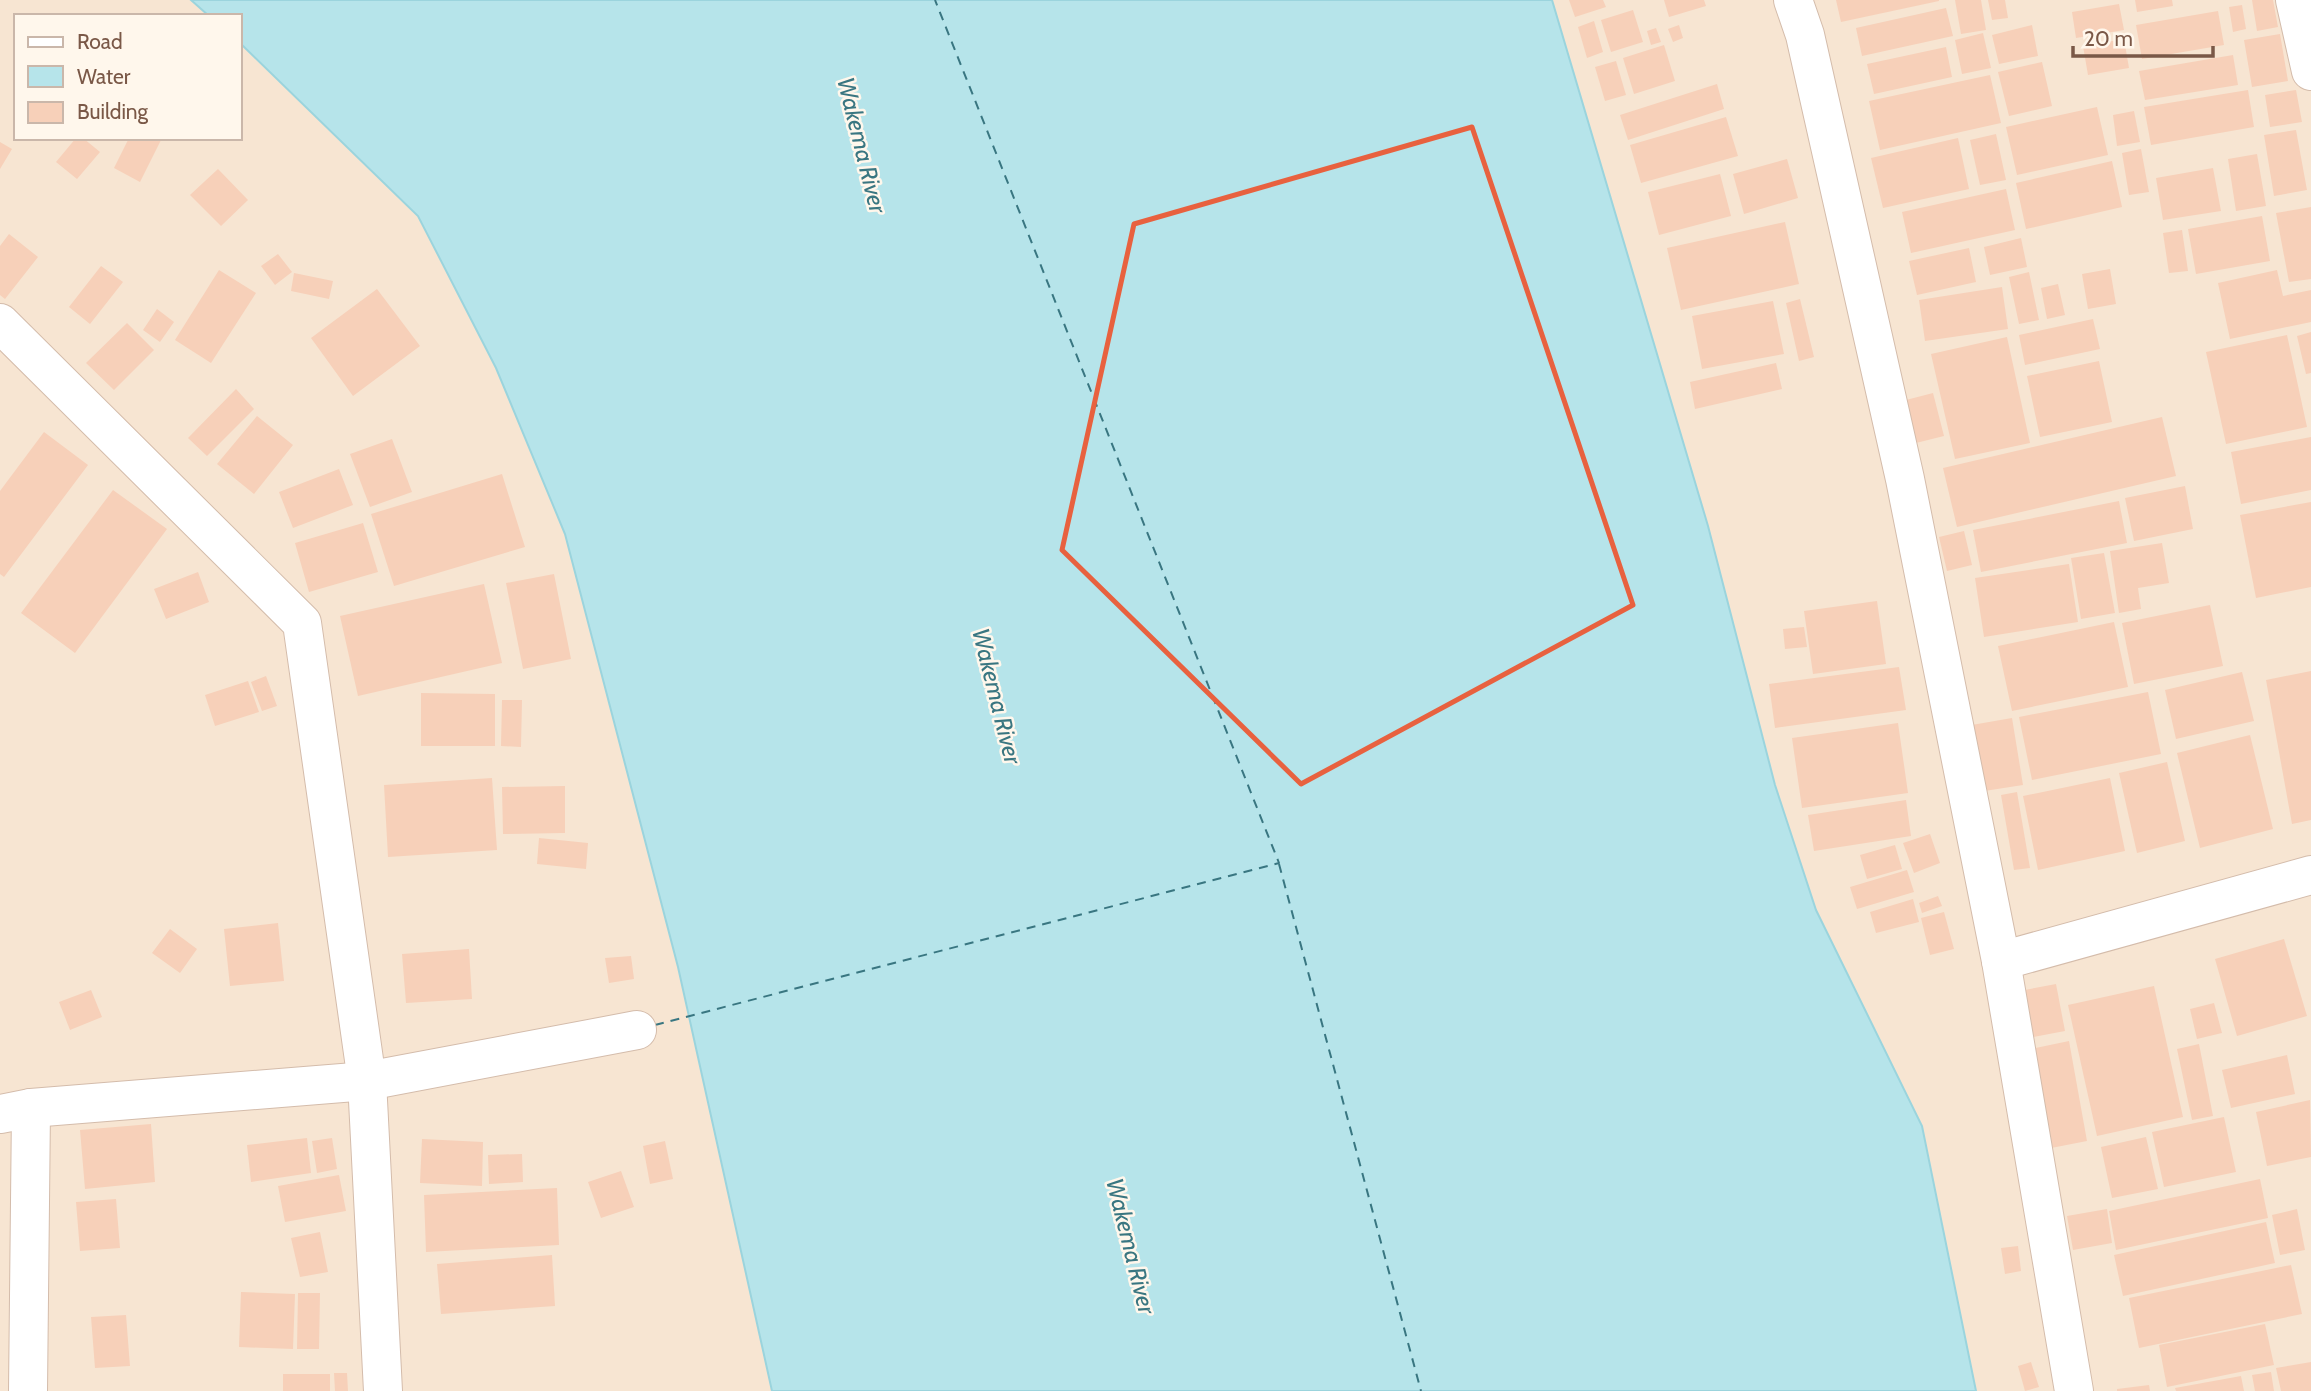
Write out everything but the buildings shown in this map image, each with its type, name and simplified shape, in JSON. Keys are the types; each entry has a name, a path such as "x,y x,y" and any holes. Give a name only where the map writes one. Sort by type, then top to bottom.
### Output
{"street":[{"path":"1793,0 1805,35 1905,479 2001,961 2074,1391"},
{"path":"2295,0 2311,71"},
{"path":"0,323 302,623 367,1081 383,1391"},
{"path":"2001,961 2311,876"},
{"path":"28,1391 15,1111 367,1081 637,1030"}],"highlighted area":[{"path":"1472,127 1633,605 1301,784 1062,550 1134,224"}],"shaded area":[{"path":"0,0 191,0 207,14 14,14 14,140 242,140 242,45 418,216 496,368 565,534 678,967 772,1391 0,1391"},
{"path":"1552,0 2311,0 2311,1391 1976,1391 1922,1126 1816,910 1775,785 1708,526"}],"water":[{"name":"Wakema River","path":"191,0 1552,0 1708,526 1775,785 1816,910 1922,1126 1976,1391 772,1391 678,967 565,534 496,368 418,216 242,45 242,14 207,14"}],"ferry route":[{"path":"655,1025 1279,863 935,0"},
{"path":"1279,864 1421,1391"}]}
